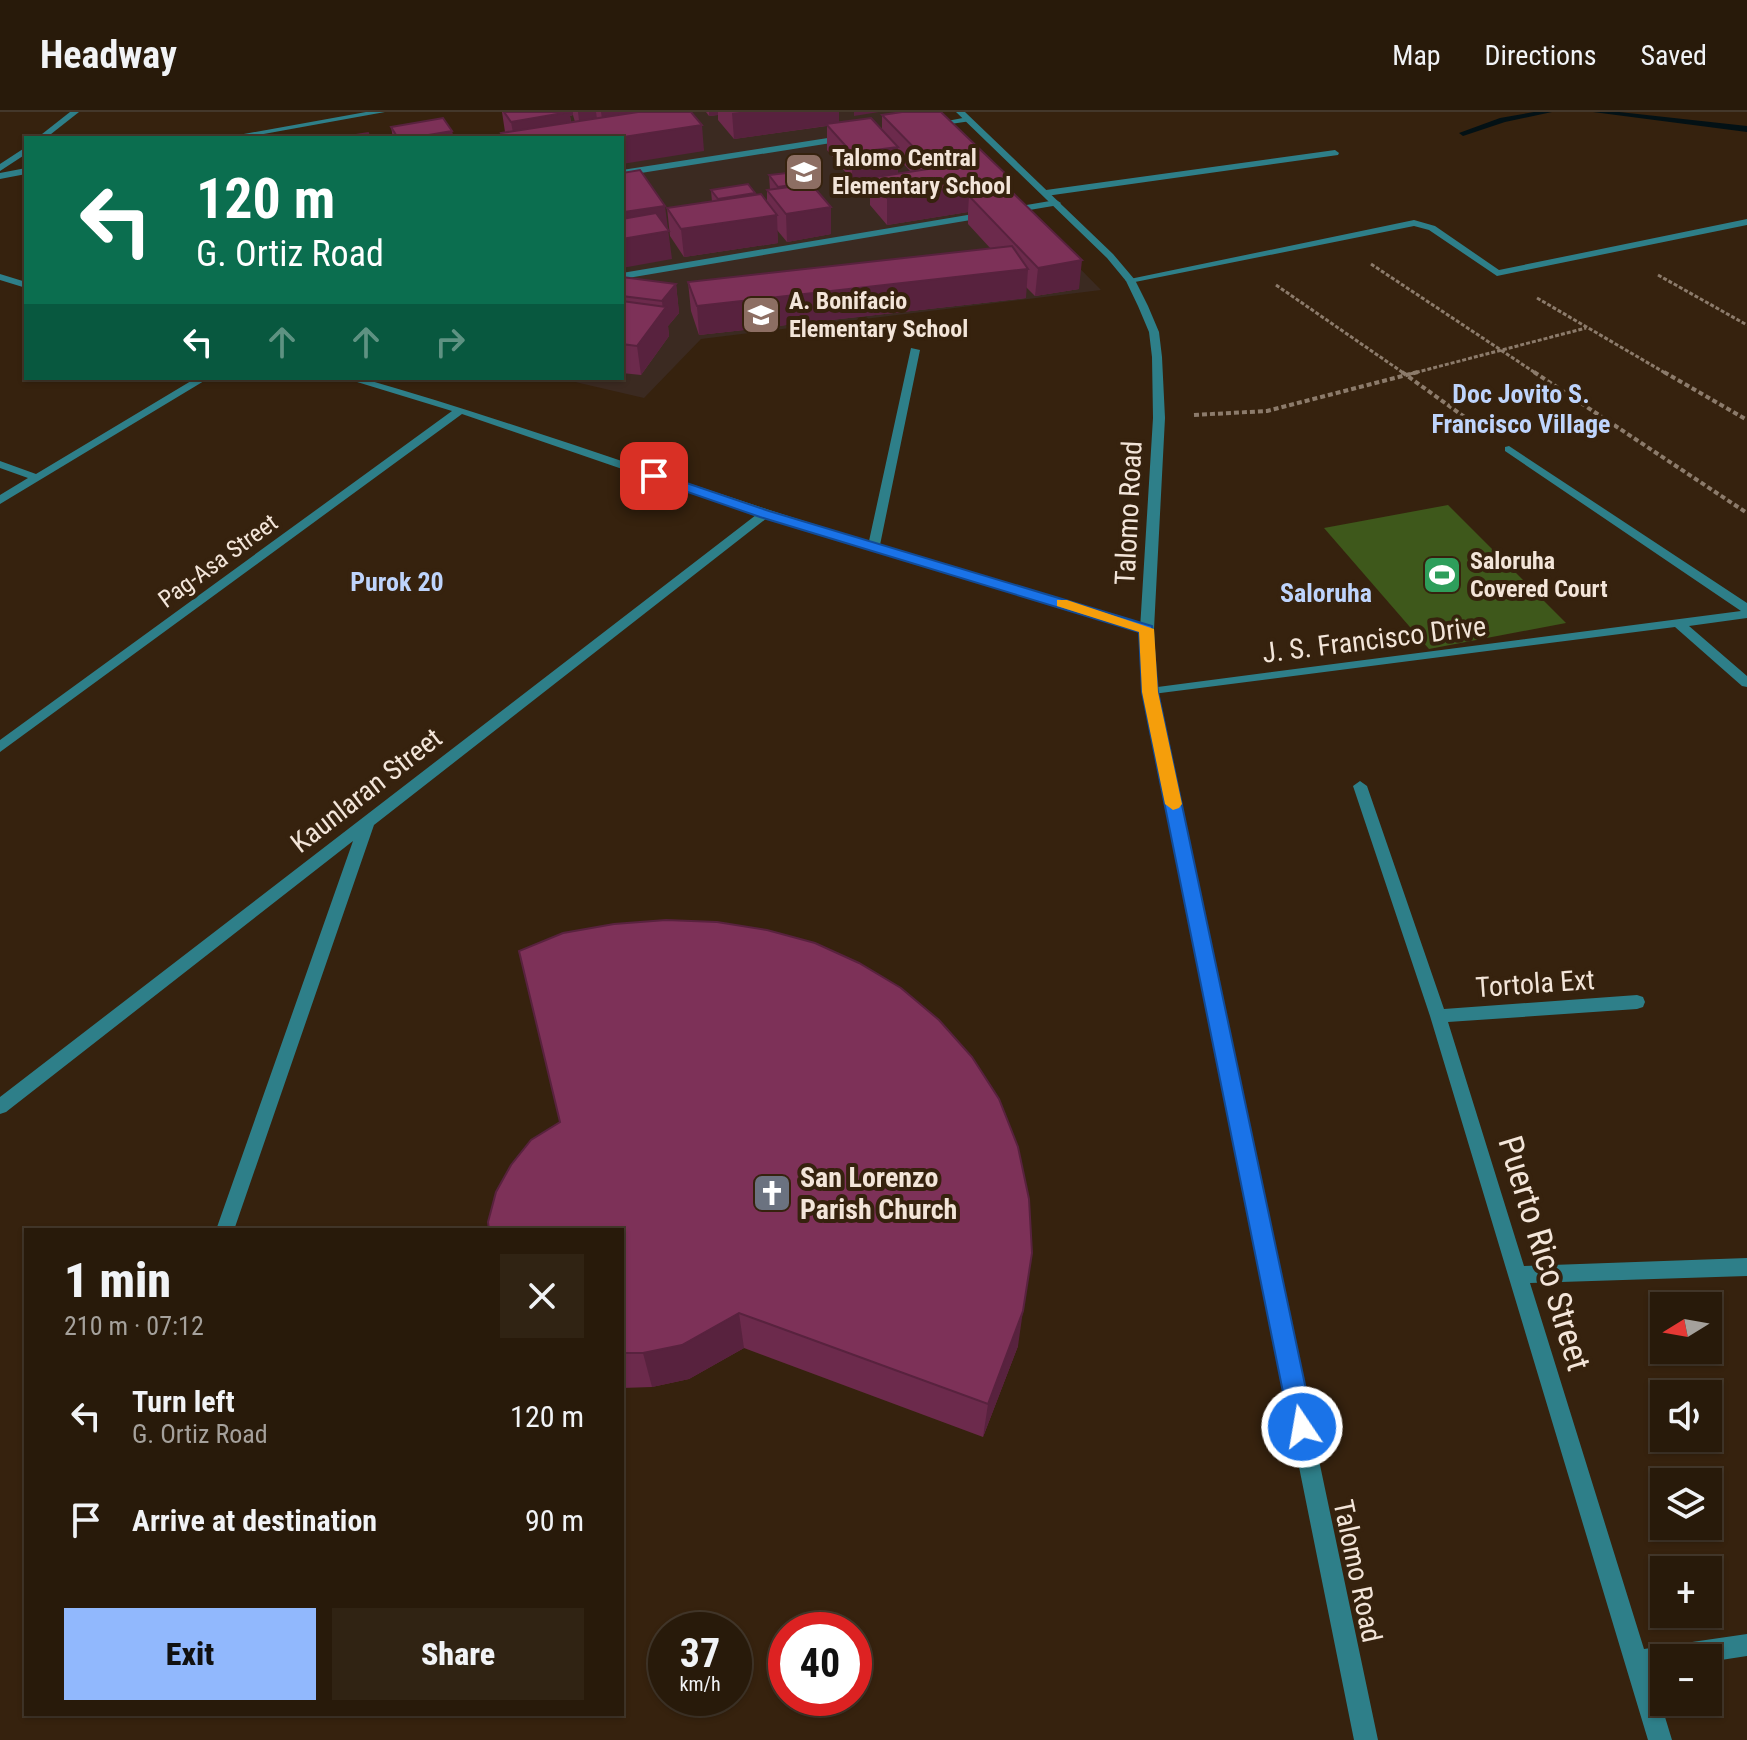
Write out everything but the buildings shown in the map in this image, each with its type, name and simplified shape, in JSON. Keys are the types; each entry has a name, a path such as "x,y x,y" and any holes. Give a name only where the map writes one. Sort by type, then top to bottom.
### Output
{"street":[{"path":"44,136 75,112"},
{"path":"235,136 327,116 381,112"},
{"path":"915,127 964,116"},
{"name":"Talomo Road","path":"964,116 1051,198 1130,280 1154,332 1159,418 1147,629 1150,692 1366,1740"},
{"path":"624,173 853,137"},
{"path":"0,168 24,151"},
{"path":"624,276 1051,198 1335,153"},
{"path":"0,176 24,171"},
{"path":"1130,280 1238,261 1404,224 1425,225 1497,273 1747,222"},
{"path":"0,277 24,284"},
{"path":"874,545 915,350"},
{"path":"0,500 201,380"},
{"path":"356,380 461,410 765,514 1147,629"},
{"name":"Pag-Asa Street","path":"0,747 461,410"},
{"path":"1509,449 1747,612"},
{"path":"0,464 37,478"},
{"name":"Kaunlaran Street","path":"0,1107 765,514"},
{"name":"J. S. Francisco Drive","path":"1150,692 1680,625 1747,612"},
{"path":"1680,625 1747,683"},
{"name":"Puerto Rico Street","path":"1360,786 1438,1016 1660,1740"},
{"path":"226,1228 368,821"},
{"name":"Tortola Ext","path":"1438,1016 1637,1002"},
{"path":"1519,1275 1747,1267"},
{"path":"1636,1662 1747,1645"}],"path":[{"path":"1334,239 1747,513"},
{"path":"1612,249 1747,325"},
{"path":"1238,261 1319,312 1509,449"},
{"path":"1159,418 1267,411 1586,328 1621,344 1747,420"}],"shaded area":[{"path":"521,112 926,112 1101,290 701,339 644,398 567,380 624,380 624,136 486,136 532,128"}],"green space":[{"name":"Saloruha Covered Court","path":"1448,505 1566,623 1429,649 1324,528"}],"waterway":[{"path":"1463,133 1503,120 1548,112"},
{"path":"1597,112 1747,129"}],"slow traffic":[{"path":"1062,603 1147,629 1150,692 1173,804"}],"place":[{"name":"Talomo Central Elementary School","path":"804,172"},
{"name":"A. Bonifacio Elementary School","path":"761,315"},
{"name":"Saloruha Covered Court","path":"1442,575"},
{"name":"San Lorenzo Parish Church","path":"772,1193"}],"district":[{"name":"Doc Jovito S. Francisco Village","path":"1521,409"},
{"name":"Purok 20","path":"397,582"},
{"name":"Saloruha","path":"1326,593"}],"route":[{"path":"654,476 765,514 1147,629 1150,692 1302,1427"}]}
